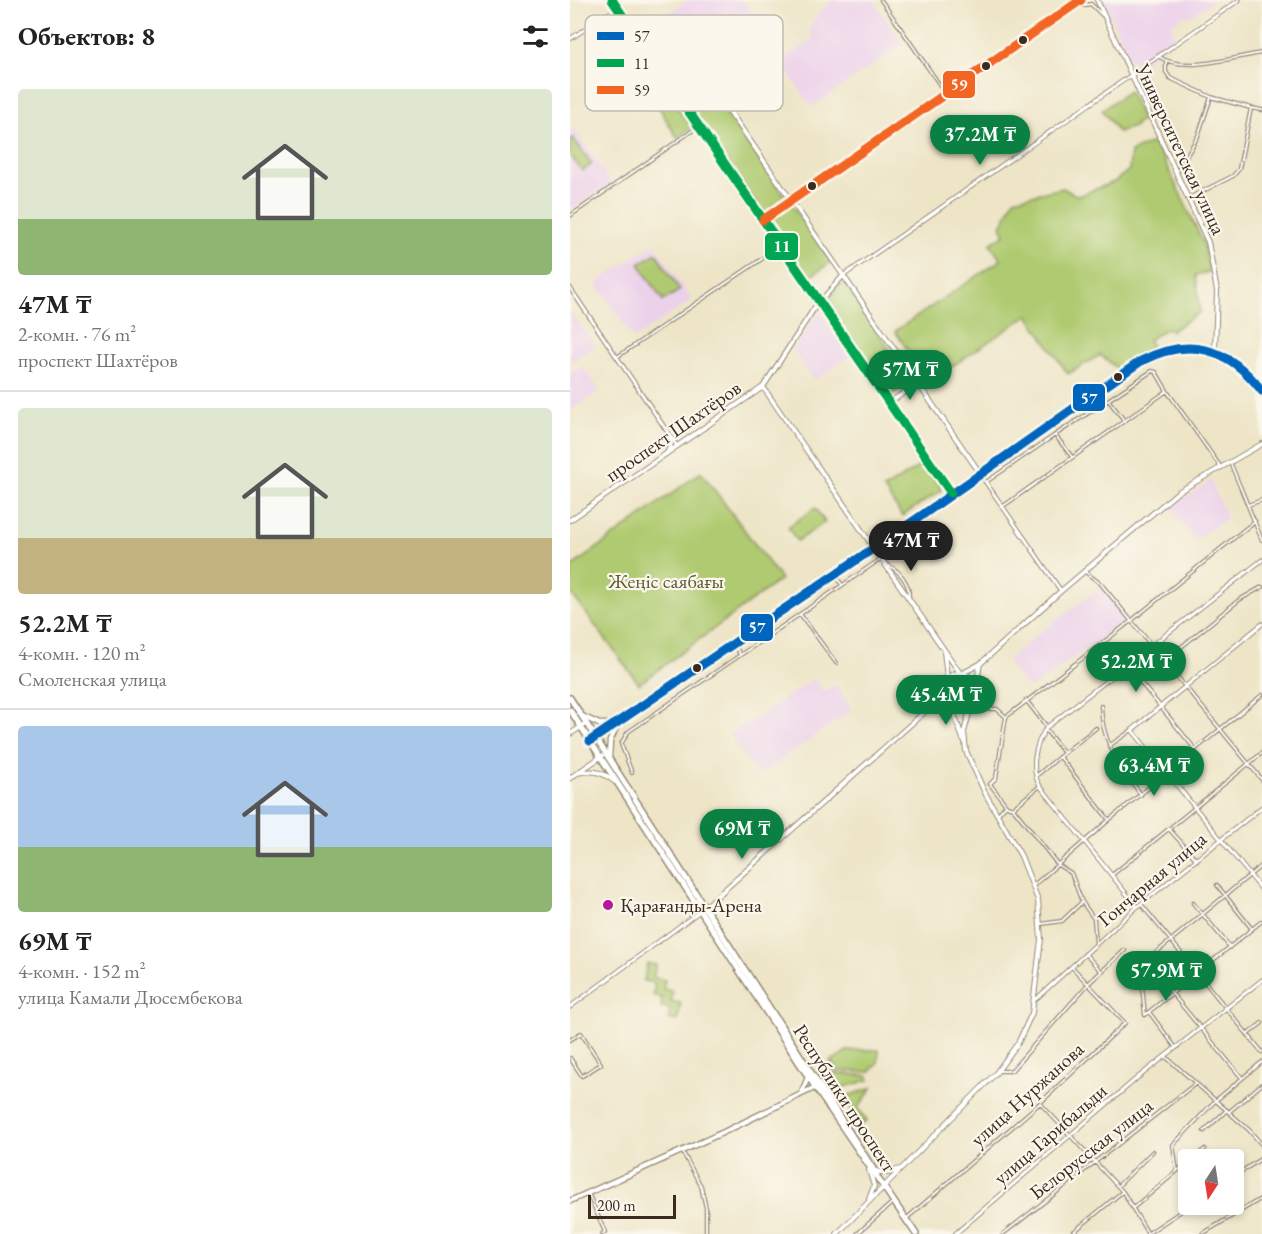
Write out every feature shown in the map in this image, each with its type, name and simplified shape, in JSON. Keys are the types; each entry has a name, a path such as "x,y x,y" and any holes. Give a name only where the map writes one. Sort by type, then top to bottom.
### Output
{"highway":[{"name":"Республики проспект","path":"570,698 582,716 584,725"},
{"name":"Республики проспект","path":"570,710 584,725 605,756 817,1089"},
{"name":"Республики проспект","path":"605,756 619,786 817,1089 916,1234"}],"main road":[{"path":"612,0 622,15"},
{"name":"Университетская улица","path":"1097,0 1208,242 1214,268 1215,351"},
{"path":"688,111 951,493"},
{"path":"692,111 693,117"},
{"path":"730,111 980,473"},
{"name":"проспект Шахтёров","path":"570,520 764,387 819,301 843,276"},
{"path":"593,740 1141,361 1176,348 1199,347 1215,351 1242,368 1262,391"},
{"path":"890,403 918,382"},
{"name":"проспект Шахтёров","path":"764,387 961,673"},
{"path":"666,454 671,444 669,434"},
{"path":"945,682 951,675 980,664 1168,499 1220,466 1262,444"},
{"path":"702,910 929,708 943,689 945,682 948,669 944,648"},
{"path":"965,743 980,664"},
{"path":"961,673 972,679 975,692"},
{"path":"837,1234 997,1071 1018,1043 1036,999 1041,924 1035,885 972,768 950,702 943,689"},
{"path":"929,708 950,702 965,704 975,692"},
{"path":"582,716 599,724 618,724"},
{"path":"570,778 605,756 618,724"},
{"path":"570,734 584,725"},
{"path":"577,773 594,771 605,773 619,786"},
{"path":"801,1095 808,1077"},
{"path":"570,1201 817,1089"},
{"path":"867,1204 874,1186 872,1170 891,1172 906,1165"}],"street":[{"path":"880,0 946,94"},
{"path":"1071,8 1076,0"},
{"path":"763,220 1081,0"},
{"name":"проспект Шахтёров","path":"843,276 1239,0"},
{"path":"1071,8 1091,4 1104,18"},
{"path":"606,15 617,8"},
{"path":"570,39 585,29"},
{"path":"1158,56 1166,62 1216,62 1262,53"},
{"path":"1166,62 1166,72 1170,78 1211,97 1262,110"},
{"path":"1176,174 1198,136 1211,97"},
{"path":"1188,199 1233,176 1239,169 1251,108"},
{"path":"570,216 699,126"},
{"path":"617,357 781,246"},
{"path":"570,288 677,446"},
{"path":"986,482 1152,371 1156,372 1220,466"},
{"path":"1002,507 1167,391"},
{"path":"1108,400 1124,420"},
{"path":"1055,435 1072,457"},
{"path":"1230,461 1262,540"},
{"path":"980,473 1061,591"},
{"path":"1248,505 1262,500"},
{"path":"1096,945 1094,920 1082,902 1071,873 1058,865 1013,808 1006,806 990,784 996,778 1006,717 1131,621 1255,521"},
{"path":"632,773 621,744 628,732 882,558"},
{"path":"1137,907 1040,786 1035,777 1037,743 1046,728 1262,560"},
{"path":"1084,571 1101,584 1262,780"},
{"path":"834,574 842,585"},
{"path":"1164,661 1239,600 1262,587"},
{"path":"800,614 836,663"},
{"path":"763,624 770,634"},
{"path":"1108,747 1262,624"},
{"path":"733,644 740,654"},
{"path":"1127,666 1195,749"},
{"path":"1035,885 1109,820 1262,695"},
{"path":"1026,700 1064,753"},
{"path":"1101,706 1102,728 1108,747 1141,795"},
{"path":"970,709 997,709 1006,717"},
{"path":"1035,777 1096,728"},
{"path":"1132,730 1262,890"},
{"path":"1112,875 1262,753"},
{"path":"1060,757 1109,820"},
{"path":"1013,808 1040,786"},
{"path":"997,815 1006,806"},
{"name":"Гончарная улица","path":"1036,999 1137,907 1262,807"},
{"path":"1169,829 1197,860"},
{"path":"1262,866 1140,966 1145,1015 1262,921"},
{"path":"1217,885 1252,929"},
{"path":"1041,924 1062,921 1082,902"},
{"path":"1193,903 1230,947"},
{"path":"1141,904 1262,1052"},
{"path":"570,1007 603,985 702,910"},
{"path":"1089,983 1125,950"},
{"path":"1085,954 1101,971"},
{"path":"1146,962 1242,1078"},
{"name":"улица Нуржанова","path":"906,1219 1040,1102 1125,1023 1089,983 1071,967"},
{"name":"улица Гарибальди","path":"955,1234 1136,1079 1227,1010 1262,980"},
{"name":"улица Нуржанова","path":"997,1071 1011,1071 1089,983"},
{"path":"1149,1011 1176,1048"},
{"path":"1248,1034 1262,1023"},
{"path":"570,1040 581,1033 601,1064 582,1076 570,1058"},
{"path":"1166,1057 1228,1111 1262,1145"},
{"path":"1133,1208 1177,1171 1173,1145 1215,1101 1262,1062"},
{"name":"Белорусская улица","path":"1004,1234 1195,1084"},
{"path":"1204,1131 1262,1084"},
{"path":"1040,1102 1123,1192 1148,1234 1178,1214"},
{"path":"682,1151 701,1186 706,1208 706,1234"},
{"path":"1118,1186 1153,1151"},
{"path":"1244,1170 1262,1158"},
{"path":"1071,1234 1123,1192"},
{"path":"588,1193 605,1232 602,1234"},
{"path":"1202,1234 1262,1198"},
{"path":"857,1234 894,1202"}],"shaded area":[{"path":"689,0 742,0 755,15 666,15"},
{"path":"834,0 873,0 903,44 812,107 783,66 783,60 814,38 809,29 821,10"},
{"path":"1103,0 1214,0 1191,16 1183,16 1171,25 1176,39 1141,64 1130,60"},
{"path":"573,127 611,183 570,210 570,129"},
{"path":"654,244 692,300 634,339 596,283"},
{"path":"570,311 595,346 570,363"},
{"path":"819,311 849,357 814,380 793,350"},
{"path":"582,366 600,391 570,411 570,374"},
{"path":"1211,481 1227,518 1195,540 1170,508"},
{"path":"1102,587 1127,620 1029,689 1007,662 1039,633"},
{"path":"814,679 824,692 835,685 852,710 759,775 730,735"}],"green space":[{"path":"1129,91 1143,120 1135,124 1136,126 1118,132 1102,110"},
{"path":"661,111 680,111 692,127 677,138"},
{"path":"695,111 724,111 786,198 764,214 695,116"},
{"path":"573,138 592,164 582,171 570,155 570,140"},
{"path":"1155,141 1203,242 1209,272 1196,275 1200,312 1171,331 1167,328 1148,340 1152,346 1119,370 1100,355 1068,374 1028,315 929,382 895,331 1001,260 990,244 1005,234 1001,227 1014,199 1063,188 1078,196 1114,182 1129,170 1131,152"},
{"path":"791,204 831,262 807,279 767,221"},
{"path":"656,253 680,290 663,301 639,264"},
{"path":"841,283 845,284 909,378 910,383 891,395 824,303"},
{"path":"924,463 942,490 902,516 884,489"},
{"name":"Жеңіс саябағы","path":"701,472 781,579 639,684 570,592 570,568"},
{"path":"815,508 825,522 797,541 788,527"},
{"path":"959,676 968,680 972,689 968,698 959,702 950,698 946,689 950,680"},
{"path":"647,963 656,965 653,977 665,980 663,989 673,991 671,1001 681,1003 677,1021 668,1019 670,1009 661,1007 662,998 653,995 655,983 644,981"},
{"path":"879,1050 878,1063 870,1072 838,1071 830,1062 847,1051"},
{"path":"828,1064 835,1073 869,1076 869,1080 838,1089 824,1068"},
{"path":"872,1088 858,1108 867,1121 861,1125 844,1097"}],"transit line":[{"name":"11","path":"612,0 622,15"},
{"name":"59","path":"763,220 1081,0"},
{"name":"11","path":"688,111 951,493"},
{"name":"57","path":"590,741 918,518 1141,361 1176,349 1208,350 1236,365 1262,391"}],"place":[{"name":"Қарағанды-Арена","path":"608,905"}]}
